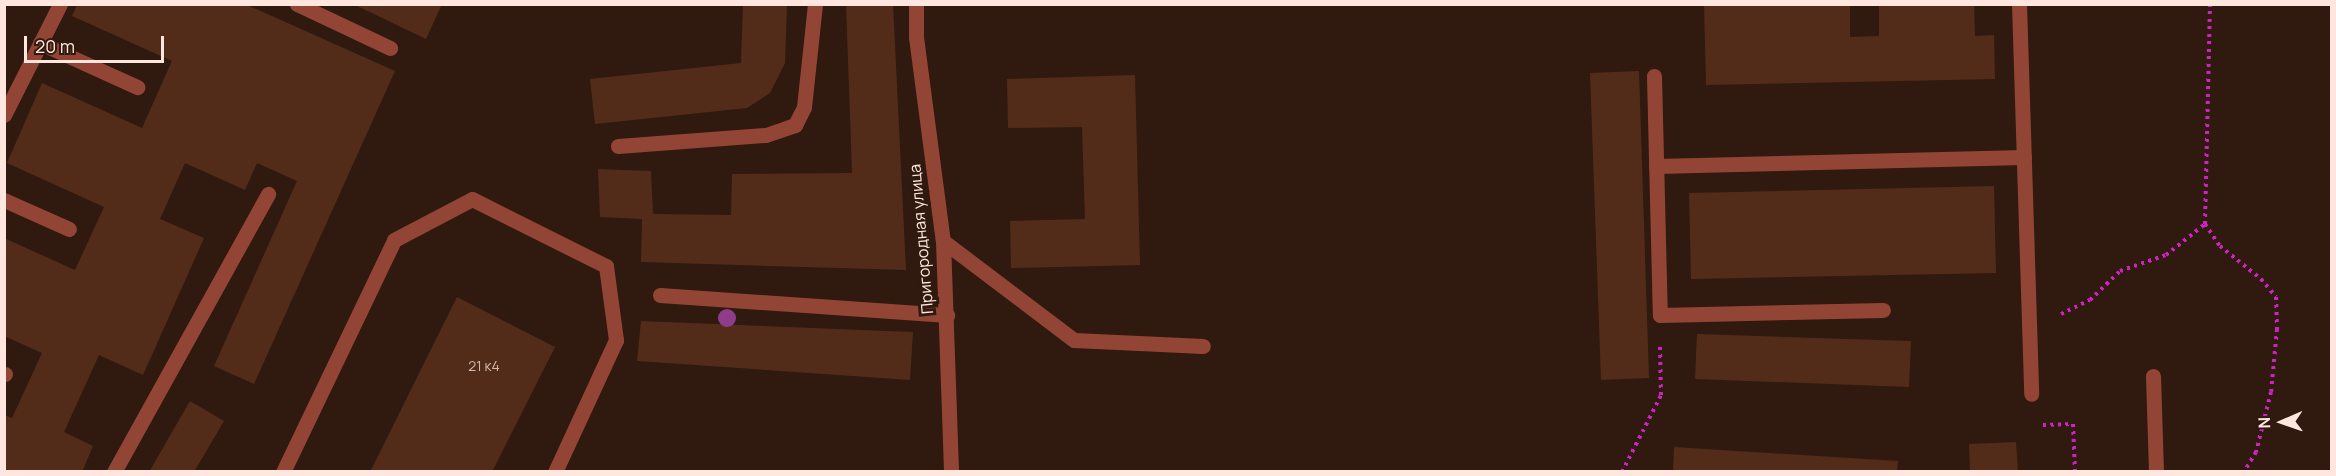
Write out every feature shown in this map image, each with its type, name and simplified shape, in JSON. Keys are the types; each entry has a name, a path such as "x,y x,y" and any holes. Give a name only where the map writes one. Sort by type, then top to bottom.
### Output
{"street":[{"path":"4,115 60,4"},
{"path":"297,4 390,48"},
{"path":"618,146 766,135 795,125 804,107 815,4"},
{"name":"Пригородная улица","path":"916,4 916,37 943,241 951,471"},
{"path":"2019,4 2031,394"},
{"path":"40,43 137,87"},
{"path":"1654,76 1660,315 1883,310"},
{"path":"1656,166 2024,158"},
{"path":"114,471 268,194"},
{"path":"283,471 394,240 472,199 606,266 616,340 555,471"},
{"path":"4,200 69,229"},
{"path":"943,241 1074,340 1203,346"},
{"path":"660,295 947,315"},
{"path":"2153,376 2156,471"}],"path":[{"path":"2210,4 2205,224 2220,246 2261,279 2276,297 2277,329 2271,392 2256,452 2244,471"},
{"path":"2028,320 2055,317 2090,300 2121,271 2166,255 2205,224"},
{"path":"1622,471 1661,395 1660,315"},
{"path":"2031,394 2032,426 2073,424 2074,471"}],"building":[{"path":"353,4 442,4 426,39"},
{"path":"846,4 893,4 906,270 641,262 642,219 600,217 598,169 651,171 653,214 731,215 732,174 852,173"},
{"path":"1704,4 1850,4 1850,37 1879,36 1879,4 1974,4 1975,36 1994,35 1995,79 1706,85"},
{"path":"77,5 247,5 395,71 254,384 214,366 297,181 257,163 245,190 185,163 160,219 204,238 143,375 99,355 64,432 93,446 82,472 4,472 4,415 12,418 42,353 4,336 4,238 75,270 104,207 7,163 42,83 142,128 172,61 72,16"},
{"path":"743,5 787,5 785,63 770,93 747,108 595,124 590,79 741,63"},
{"path":"1639,71 1649,378 1601,380 1590,73"},
{"path":"1135,75 1140,265 1011,268 1010,221 1085,219 1082,127 1008,128 1007,79"},
{"path":"1994,186 1996,273 1691,279 1689,193"},
{"path":"457,297 555,347 492,472 370,472"},
{"path":"641,321 913,332 910,380 637,361"},
{"path":"1697,334 1911,341 1909,387 1695,379"},
{"path":"190,401 224,421 194,472 149,472"},
{"path":"2016,442 2018,472 1970,472 1969,444"},
{"path":"1674,447 1898,461 1897,472 1673,472"}]}
